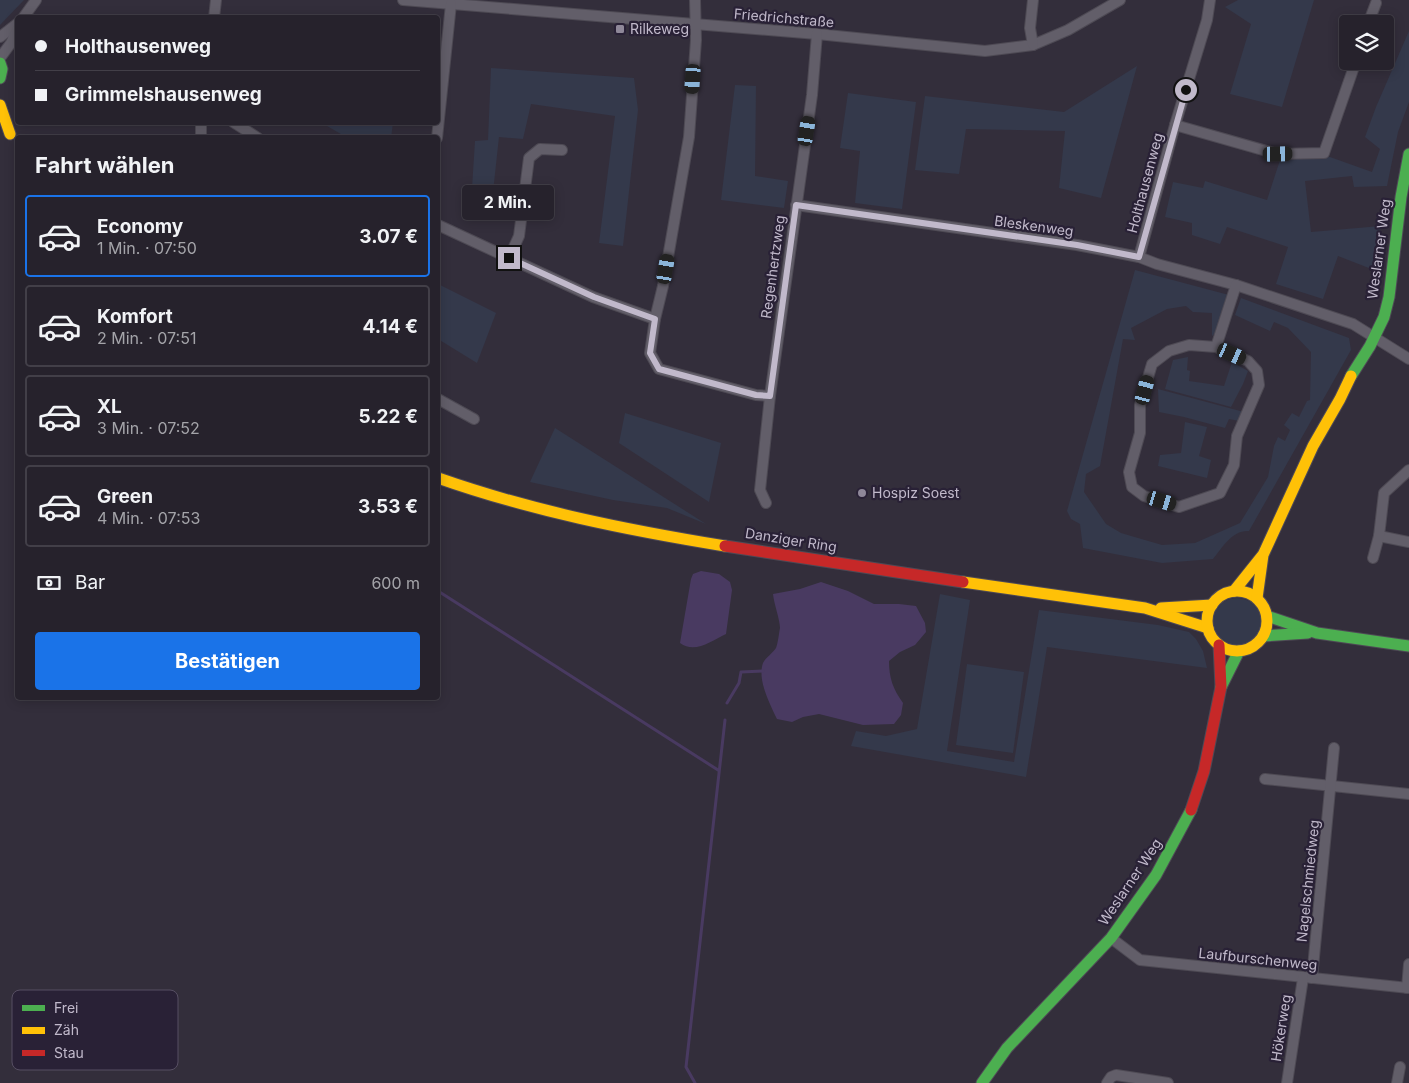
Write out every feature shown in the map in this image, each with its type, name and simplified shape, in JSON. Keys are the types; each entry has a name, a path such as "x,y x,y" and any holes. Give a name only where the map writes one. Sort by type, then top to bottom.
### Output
{"main road":[{"path":"0,63 0,78"},
{"path":"0,104 10,134"},
{"path":"0,123 15,142"},
{"name":"Weslarner Weg","path":"1234,591 1263,555 1313,446 1384,317 1389,297 1401,197 1409,154"},
{"name":"Danziger Ring","path":"440,479 470,490 574,518 742,548 1144,608 1208,628"},
{"name":"Weslarner Weg","path":"1256,598 1263,555"},
{"path":"1234,591 1247,593 1256,598 1263,606 1267,616 1267,627 1263,636 1253,646 1239,651 1229,650 1219,645 1212,637 1208,628 1207,617 1212,605 1222,596 1234,591"},
{"name":"Danziger Ring","path":"1144,608 1212,605"},
{"path":"1267,616 1317,633 1409,646"},
{"path":"1263,636 1317,633"},
{"name":"Weslarner Weg","path":"982,1083 1018,1035 1111,938 1156,875 1193,805 1204,771 1221,687 1219,645"},
{"name":"Weslarner Weg","path":"1221,687 1239,651"}],"street":[{"path":"25,15 36,0"},
{"path":"214,15 216,0"},
{"name":"Friedrichstraße","path":"403,0 818,34 985,51 1033,45 1068,30 1120,0"},
{"path":"695,0 696,40 689,137 650,353 659,369 756,395 770,396"},
{"path":"1033,0 1030,28 1033,45"},
{"name":"Holthausenweg","path":"1139,257 1175,125 1208,20 1210,0"},
{"path":"1371,15 1376,3"},
{"path":"440,117 451,4"},
{"path":"0,36 15,25"},
{"path":"0,58 15,34"},
{"name":"Regenhertzweg","path":"766,503 760,490 770,396 812,95 818,34"},
{"path":"1175,125 1278,154 1324,153 1353,70"},
{"path":"238,125 253,135"},
{"path":"509,258 519,236 528,158 540,149 562,150"},
{"name":"Bleskenweg","path":"796,205 1082,246 1139,257 1353,324 1372,341 1409,359"},
{"path":"440,226 594,297 655,319"},
{"path":"1216,347 1236,286"},
{"path":"1189,345 1216,347 1248,361 1257,371 1259,385 1237,436 1234,465 1231,472 1220,493 1179,507 1144,496 1132,487 1129,472 1140,433 1140,405 1152,364 1169,351 1189,345"},
{"path":"440,400 474,420"},
{"path":"1373,558 1379,536 1384,493 1409,470"},
{"path":"1379,536 1409,542"},
{"name":"Nagelschmiedweg","path":"1308,978 1334,748"},
{"path":"1265,779 1409,794"},
{"name":"Laufburschenweg","path":"1111,938 1140,960 1408,988"},
{"path":"1408,988 1409,964"},
{"name":"Hökerweg","path":"1286,1083 1308,978"},
{"path":"1397,1083 1400,1068"},
{"path":"1107,1083 1111,1076 1168,1083"}],"shaded area":[{"path":"0,0 24,0 0,25"},
{"path":"1238,0 1314,0 1282,107 1230,94 1251,24 1225,7"},
{"path":"1409,31 1409,102 1398,132 1387,186 1354,187 1352,176 1305,181 1311,232 1381,226 1374,270 1338,256 1323,299 1276,284 1288,247 1227,227 1220,244 1192,235 1192,223 1165,217 1173,182 1203,188 1205,181 1267,200 1280,160 1330,157 1372,172 1380,149 1365,137 1376,107 1392,70 1394,70 1394,66"},
{"path":"1137,66 1101,198 1059,188 1065,131 966,129 959,174 915,170 925,96 1064,112"},
{"path":"491,68 634,78 638,110 623,246 599,243 615,116 531,104 523,139 499,137 493,192 472,188 475,141 488,140"},
{"path":"735,85 756,86 755,176 788,181 784,208 721,200"},
{"path":"848,93 916,102 902,209 855,203 860,151 840,148"},
{"path":"325,125 393,125 391,135 343,135"},
{"path":"1135,270 1229,295 1217,332 1212,336 1212,313 1193,312 1186,306 1167,309 1131,328 1135,340 1123,339 1100,466 1086,474 1084,492 1106,524 1121,533 1162,545 1195,543 1240,523 1268,477 1274,446 1278,437 1285,441 1290,430 1284,425 1292,413 1299,417 1307,401 1310,400 1311,352 1288,328 1274,322 1270,331 1235,315 1241,298 1349,338 1351,350 1249,531 1243,531 1233,536 1213,559 1162,563 1083,548 1080,524 1071,519 1067,511"},
{"path":"440,285 496,313 477,363 440,340"},
{"path":"1188,357 1187,370 1190,371 1189,381 1224,386 1232,362 1248,371 1231,407 1165,389 1173,360"},
{"path":"1158,389 1244,412 1239,421 1229,419 1225,428 1159,412"},
{"path":"625,413 721,443 709,502 619,443"},
{"path":"1185,422 1207,427 1199,456 1211,460 1207,478 1158,466 1160,455 1181,453"},
{"path":"555,428 706,524 667,508 613,500 530,482"},
{"path":"701,571 719,574 730,582 732,590 726,634 703,645 691,647 680,643 691,579 693,574"},
{"path":"821,582 848,591 874,604 916,606 925,623 926,632 915,645 900,652 889,661 892,683 903,703 901,715 894,724 863,725 819,714 803,717 792,722 777,719 765,692 762,677 763,663 776,648 780,628 773,594 800,589"},
{"path":"940,594 970,600 947,751 1014,762 1039,610 1158,625 1189,632 1203,651 1207,668 1047,647 1026,777 851,746 856,731 886,736 917,729"},
{"path":"1232,598 1242,598 1254,605 1261,617 1261,627 1254,639 1242,646 1232,646 1224,642 1217,635 1213,627 1213,617 1217,609 1224,602"},
{"path":"967,664 1024,672 1013,753 956,745"}],"waterway":[{"path":"440,592 718,770"},
{"path":"727,703 739,683 741,672 763,671"},
{"path":"695,1083 686,1067 725,720"}],"traffic: fast":[{"path":"0,63 2,69 0,78"},
{"path":"1351,376 1370,346 1384,317 1389,297 1401,197 1409,154"},
{"path":"1267,616 1317,633 1409,646"},
{"path":"1263,636 1308,633"},
{"path":"1221,687 1239,651"},
{"path":"982,1083 1007,1048 1111,938 1156,875 1191,810"}],"traffic: slow":[{"path":"0,105 10,134"},
{"path":"1257,598 1263,555 1313,446 1351,376"},
{"path":"440,479 544,510 725,546"},
{"path":"1234,591 1262,556"},
{"path":"963,582 1145,608 1208,628"},
{"path":"1237,591 1253,596 1258,600 1262,605 1267,621 1262,637 1258,642 1253,646 1237,651 1221,646 1216,642 1212,637 1207,621 1212,605 1216,600 1221,596 1237,591"},
{"path":"1161,608 1212,605"}],"traffic: jam":[{"path":"725,546 963,582"},
{"path":"1191,810 1204,771 1221,687 1219,645"}],"place":[{"name":"Rilkeweg","path":"620,29"},
{"name":"Hospiz Soest","path":"862,493"}],"route":[{"path":"509,258 594,297 655,319 650,353 659,369 756,395 770,396 796,205 1077,245 1139,257 1186,90"}]}
